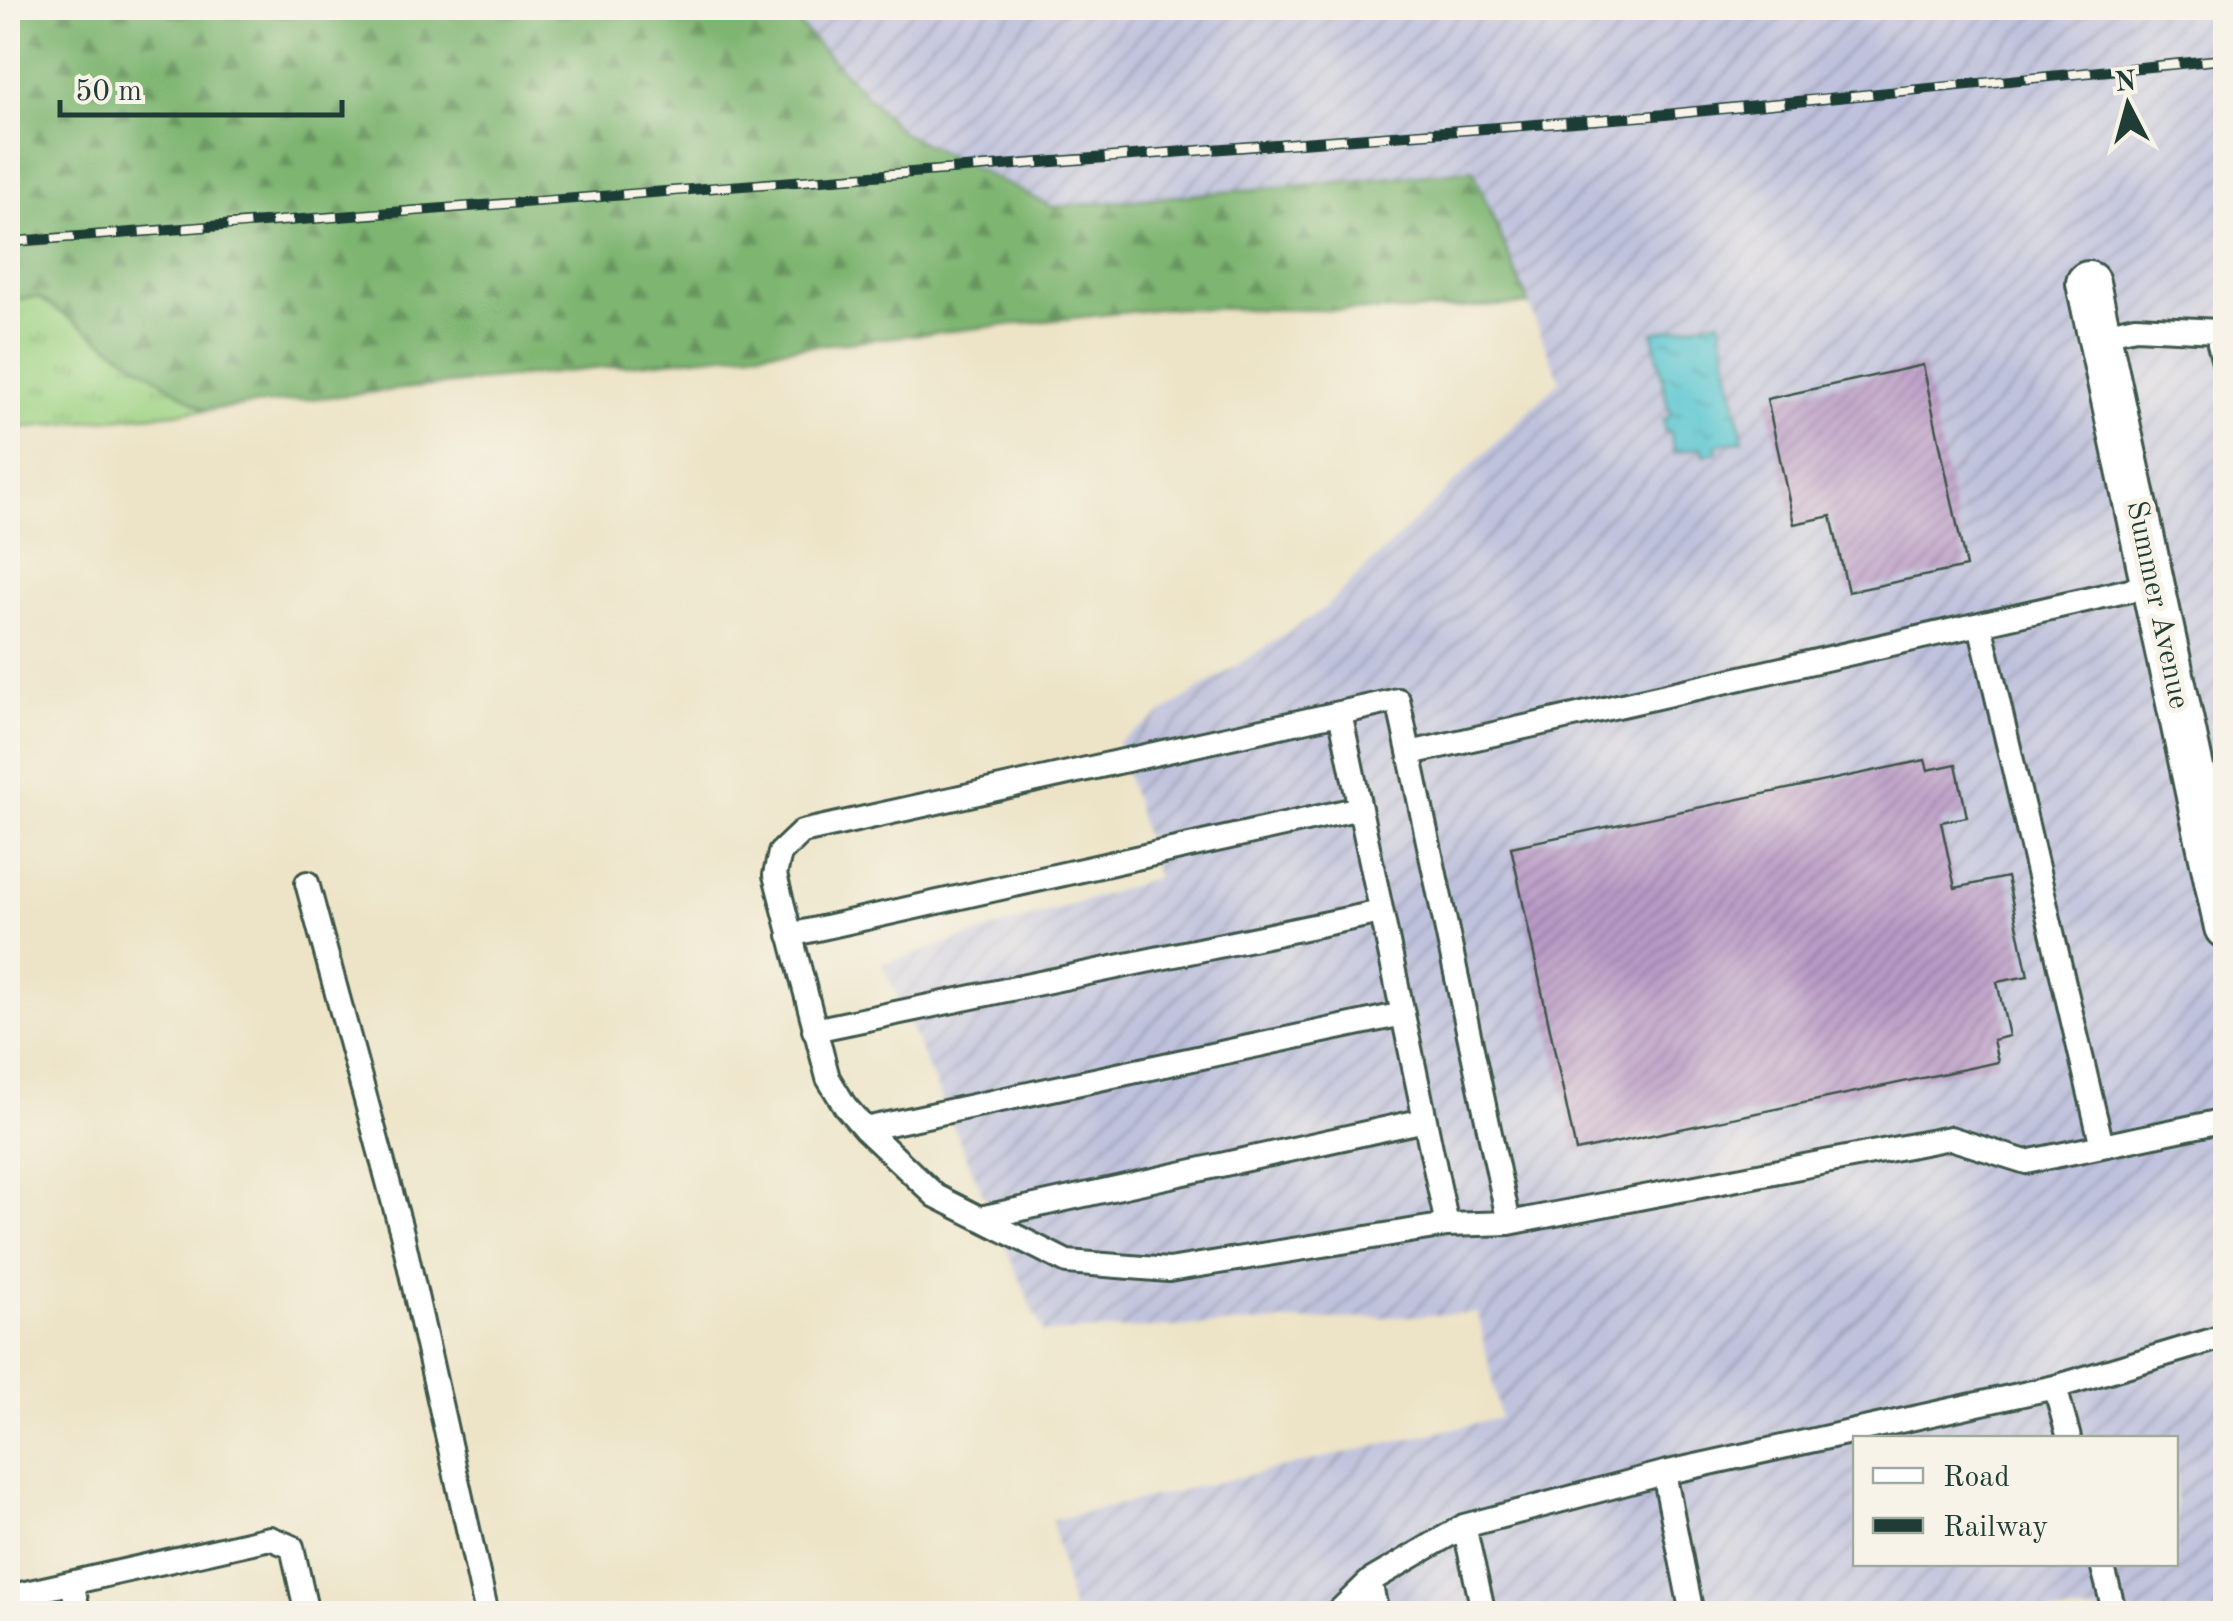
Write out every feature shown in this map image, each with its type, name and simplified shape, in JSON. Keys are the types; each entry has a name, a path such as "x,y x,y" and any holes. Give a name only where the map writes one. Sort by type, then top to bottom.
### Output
{"street":[{"name":"Summer Avenue","path":"2088,283 2226,927"}],"lane":[{"path":"2099,335 2135,327 2222,329 2219,344 2226,369"},
{"path":"1410,753 2152,585"},
{"path":"1980,624 2102,1146"},
{"path":"1509,1223 1398,700 802,832 780,853 775,875 814,1030 828,1078 845,1106 865,1130 936,1196 1067,1262 1169,1270 1447,1225 1509,1223 1950,1138 2026,1162 2226,1120"},
{"path":"1340,713 1447,1225"},
{"path":"790,935 1360,808"},
{"path":"306,883 402,1233 487,1614"},
{"path":"814,1030 1381,912"},
{"path":"865,1130 1403,1014"},
{"path":"980,1218 1425,1120"},
{"path":"1336,1614 1370,1581 1464,1526 1664,1473 2055,1387 2226,1336"},
{"path":"2055,1387 2068,1436"},
{"path":"1664,1473 1692,1614"},
{"path":"1464,1526 1484,1614"},
{"path":"8,1597 270,1538 292,1548 307,1614"},
{"path":"2102,1566 2114,1614"},
{"path":"1370,1581 1377,1614"},
{"path":"72,1582 79,1614"}],"shaded area":[{"path":"783,8 2225,8 2225,1613 1072,1613 1052,1520 1500,1418 1478,1313 1043,1333 883,964 1157,878 1117,743 1325,608 1560,381 1473,170 1053,207 901,132"}],"green space":[{"path":"8,8 783,8 901,132 1053,207 1473,170 1529,304 1407,311 1167,308 205,410 38,297 8,300"},
{"path":"38,297 205,410 8,429 8,300"}],"water":[{"path":"1720,320 1743,440 1716,445 1717,452 1704,455 1702,447 1674,453 1670,431 1665,432 1663,419 1670,417 1653,332"}],"building":[{"path":"1923,365 1966,567 1848,592 1831,516 1794,524 1767,399"},
{"path":"1925,760 1928,770 1956,764 1967,817 1941,822 1955,888 2007,877 2028,976 1997,982 2009,1036 1993,1040 1998,1062 1576,1151 1511,847"}],"railway":[{"path":"8,242 1660,115 2226,59"}]}
